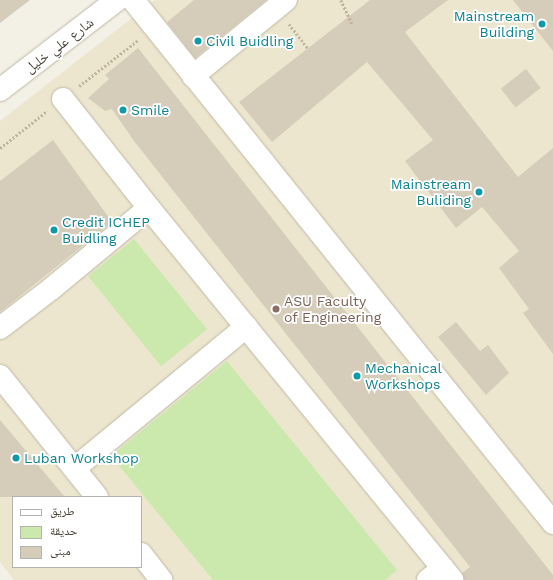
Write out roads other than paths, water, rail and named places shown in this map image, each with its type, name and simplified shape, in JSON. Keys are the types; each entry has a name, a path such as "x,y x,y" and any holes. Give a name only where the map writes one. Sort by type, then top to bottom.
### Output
{"street":[{"name":"شارع علي خليل","path":"0,90 117,0"},
{"path":"133,0 553,523"},
{"path":"193,76 281,4"},
{"path":"63,99 246,327 441,576"},
{"path":"0,328 51,289 149,208"},
{"path":"75,468 246,327"},
{"path":"0,376 96,496"},
{"path":"142,555 161,580"}],"place":[{"name":"Mainstream Building","path":"542,24"},
{"name":"Civil Buidling","path":"198,41"},
{"name":"Smile","path":"123,110"},
{"name":"Mainstream Buliding","path":"479,192"},
{"name":"Credit ICHEP Buidling","path":"54,230"},
{"name":"ASU Faculty of Engineering","path":"276,309"},
{"name":"Mechanical Workshops","path":"357,376"},
{"name":"Luban Workshop","path":"16,458"}]}
